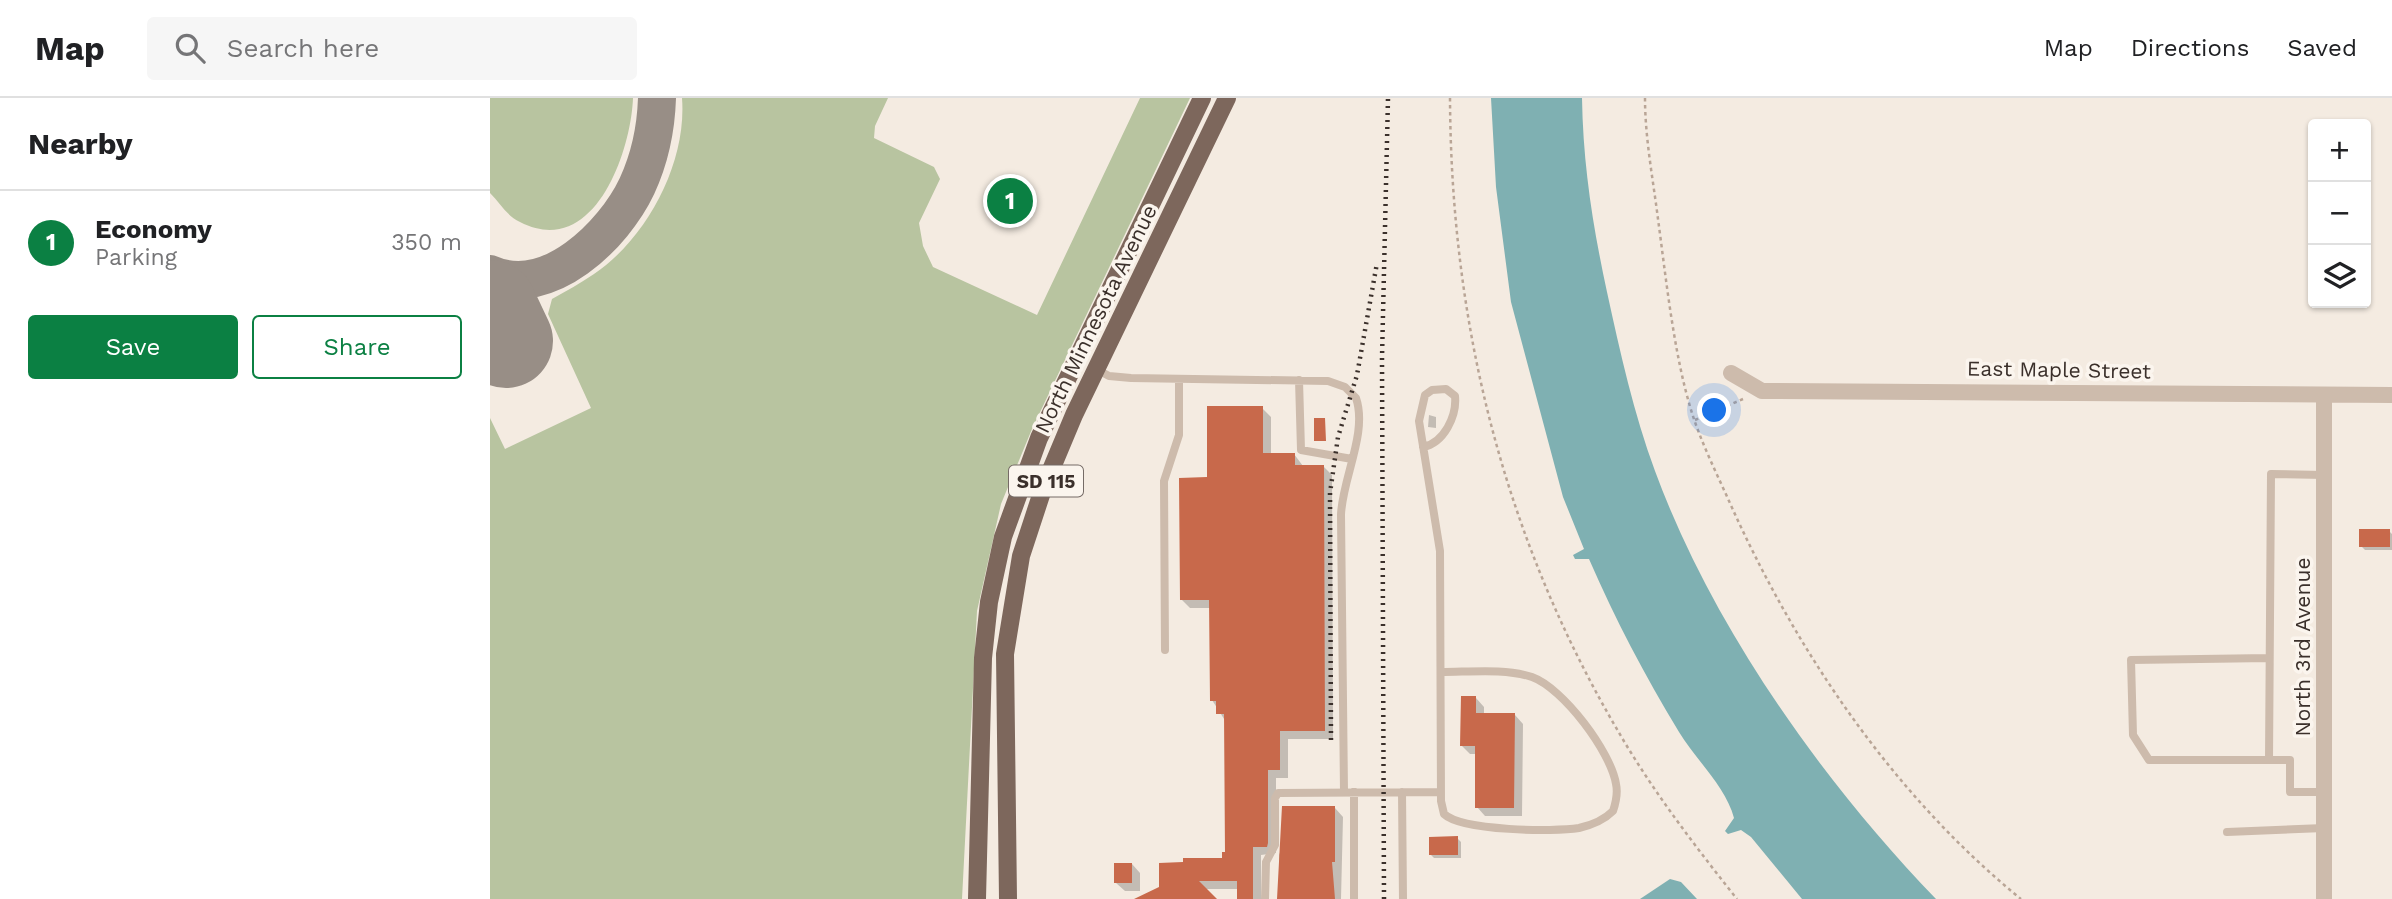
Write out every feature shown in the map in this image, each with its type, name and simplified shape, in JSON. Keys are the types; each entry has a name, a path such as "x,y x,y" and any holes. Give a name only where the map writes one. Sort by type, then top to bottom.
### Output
{"main road":[{"name":"North Minnesota Avenue","path":"977,899 983,658 989,602 1003,537 1039,438 1202,98"},
{"name":"North Minnesota Avenue","path":"1008,899 1003,693 1010,611 1021,556 1042,489 1096,369 1227,98"}],"street":[{"name":"East Maple Street","path":"1731,373 1762,391 2392,395"},
{"name":"North 3rd Avenue","path":"2324,394 2324,899"}],"lane":[{"path":"1096,369 1116,377 1337,383 1356,398 1357,442 1343,487 1341,515 1344,792"},
{"path":"1164,650 1164,481 1179,435 1179,379"},
{"path":"1299,380 1301,450 1352,459"},
{"path":"1423,447 1440,440 1453,416 1455,396 1446,389 1432,390 1422,402 1419,421 1423,447 1440,551 1441,792 1444,814 1465,825 1566,829 1606,818 1613,811 1617,787 1607,758 1559,694 1545,683 1514,673 1441,672"},
{"path":"2269,760 2271,474 2324,475"},
{"path":"2269,658 2131,660 2133,735 2149,760 2290,760 2290,792 2324,793"},
{"path":"1265,899 1266,862 1275,845 1275,798 1284,791 1441,792"},
{"path":"1353,792 1354,899"},
{"path":"1402,792 1403,899"},
{"path":"2227,832 2324,828"}],"path":[{"path":"1450,98 1453,188 1461,270 1490,431 1504,475 1551,600 1618,732 1738,899"},
{"path":"1645,98 1664,262 1683,374 1695,419 1735,516 1769,585 1830,684 1893,771 1988,873 2021,899"},
{"path":"1695,419 1762,391"}],"green space":[{"path":"490,98 633,98 625,146 616,171 604,194 588,214 569,226 546,230 515,219 490,193"},
{"path":"682,98 888,98 875,126 874,138 934,167 940,179 919,223 923,246 933,267 1037,315 1140,98 1190,98 1032,429 1001,504 977,611 962,899 490,899 490,418 505,449 591,408 548,314 552,299 613,259 646,220 660,197 678,148"}],"water":[{"path":"1491,98 1582,98 1590,196 1612,315 1640,427 1679,529 1707,587 1774,699 1852,804 1936,899 1802,899 1751,837 1741,830 1728,834 1725,831 1734,818 1724,795 1679,732 1654,689 1620,626 1589,559 1575,559 1573,555 1584,549 1563,497 1511,302 1496,187"},
{"path":"1670,879 1681,882 1697,899 1640,899"}],"building":[{"path":"1207,406 1263,406 1263,453 1295,453 1295,465 1324,465 1325,731 1280,731 1280,770 1268,770 1268,843 1267,847 1253,847 1253,899 1237,899 1237,881 1199,881 1217,899 1134,899 1159,887 1159,863 1183,862 1183,858 1222,858 1222,852 1225,852 1224,714 1216,714 1216,701 1210,701 1209,600 1180,600 1179,478 1207,477"},
{"path":"1314,418 1325,418 1326,441 1314,441"},
{"path":"2359,529 2390,529 2390,547 2359,547"},
{"path":"1461,696 1476,696 1476,713 1515,713 1514,808 1475,808 1475,746 1460,746"},
{"path":"1282,806 1335,806 1335,862 1332,862 1335,899 1277,899"},
{"path":"1458,836 1458,855 1429,855 1429,837"},
{"path":"1114,863 1132,863 1132,883 1114,883"}],"taxiway":[{"path":"490,274 512,280 534,278 556,271 596,242 626,205 642,175 652,143 657,98"}],"runway":[{"path":"490,307 506,341"}],"railway":[{"path":"1384,899 1382,358 1388,98"},
{"path":"1331,740 1330,493 1338,437 1357,375 1377,263"}],"place":[{"name":"Economy","path":"1010,201"}]}
